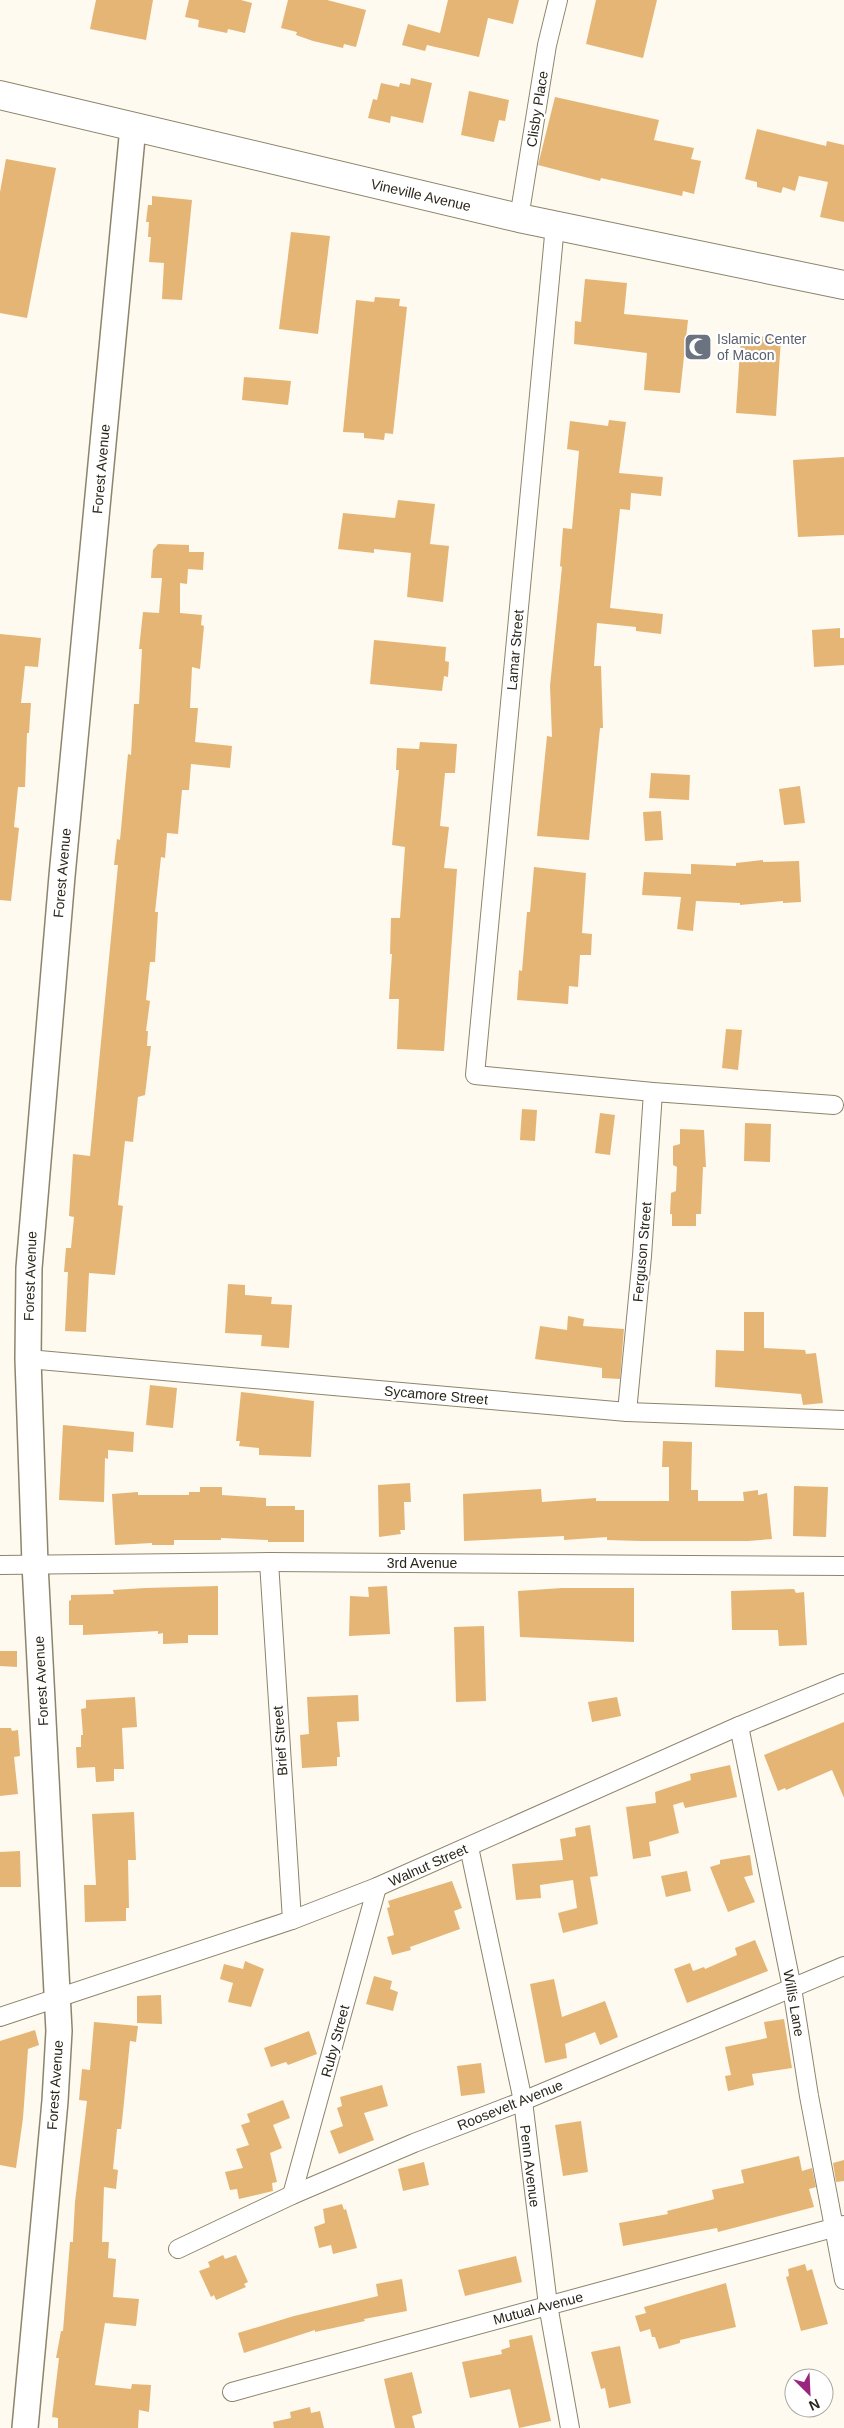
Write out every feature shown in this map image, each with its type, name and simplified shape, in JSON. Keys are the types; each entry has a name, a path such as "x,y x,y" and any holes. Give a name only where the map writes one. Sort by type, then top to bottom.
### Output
{"main road":[{"name":"Vineville Avenue","path":"0,95 519,218 844,285"}],"street":[{"name":"Clisby Place","path":"519,218 547,45 558,0"},
{"name":"Forest Avenue","path":"25,2428 55,2101 59,2031 36,1564 28,1359 29,1268 42,1096 133,127"},
{"name":"Lamar Street","path":"555,225 475,1075 653,1092"},
{"path":"653,1092 834,1105"},
{"name":"Ferguson Street","path":"627,1412 642,1256 653,1092"},
{"name":"Sycamore Street","path":"28,1359 627,1412 844,1420"},
{"name":"3rd Avenue","path":"0,1564 269,1562 844,1566"},
{"name":"Brief Street","path":"269,1562 292,1920"},
{"name":"Walnut Street","path":"0,2017 56,2000 292,1920 377,1887 739,1726 844,1683"},
{"name":"Willis Lane","path":"739,1726 839,2226 844,2280"},
{"name":"Penn Avenue","path":"469,1847 522,2101 548,2305 570,2428"},
{"name":"Ruby Street","path":"292,2195 377,1887"},
{"name":"Roosevelt Avenue","path":"178,2249 292,2195 414,2143 522,2101 844,1966"},
{"name":"Mutual Avenue","path":"232,2392 839,2226"}],"building":[{"path":"96,0 153,0 146,40 90,29"},
{"path":"189,0 241,0 252,3 245,33 228,29 227,33 198,27 199,20 185,17"},
{"path":"288,0 327,0 366,10 356,47 344,44 343,48 313,41 296,35 297,32 281,28"},
{"path":"448,0 519,0 513,24 488,18 479,57 427,45 425,51 402,45 408,24 440,33"},
{"path":"596,0 657,0 643,58 586,44"},
{"path":"411,78 432,83 423,123 391,116 390,123 368,118 373,99 377,100 381,83 399,87 400,83 410,85"},
{"path":"469,91 509,100 505,121 499,120 494,142 461,135"},
{"path":"555,97 659,120 654,140 694,148 691,159 701,161 694,194 683,191 682,196 601,178 600,181 538,165"},
{"path":"757,129 826,146 827,141 844,145 844,222 820,217 828,182 799,176 795,191 783,187 781,193 757,187 757,182 745,179"},
{"path":"6,159 56,168 27,318 0,313 0,192"},
{"path":"152,196 192,200 182,300 162,299 164,263 149,262 151,237 148,237 149,222 146,222 148,205 152,205"},
{"path":"291,232 330,236 318,334 279,329"},
{"path":"585,279 627,283 624,314 688,320 680,393 644,390 647,353 574,344 575,321 581,322"},
{"path":"375,297 400,299 399,306 407,307 393,434 385,433 384,440 364,438 364,433 343,432 356,300 374,302"},
{"path":"741,335 781,338 776,416 736,413"},
{"path":"244,377 291,381 288,405 242,400"},
{"path":"609,420 626,422 619,473 663,477 661,496 631,493 630,510 620,509 610,608 663,614 661,634 636,631 636,627 597,623 594,666 601,666 603,728 600,728 589,840 537,836 547,736 552,737 550,686 562,567 560,566 563,528 572,529 579,451 567,449 570,421 608,426"},
{"path":"844,457 844,535 798,537 793,460"},
{"path":"398,500 435,504 430,544 449,546 443,602 407,597 411,553 374,549 374,553 338,549 343,513 395,518"},
{"path":"158,544 189,545 189,552 204,552 203,570 188,569 187,584 180,583 180,613 202,615 201,625 204,626 200,669 192,667 190,708 198,708 195,742 232,746 230,768 191,764 189,790 182,790 178,834 167,833 165,858 161,857 155,912 158,912 155,962 150,962 146,1000 150,1001 146,1031 148,1031 147,1046 151,1046 145,1095 138,1097 133,1142 125,1141 118,1205 123,1206 115,1275 89,1273 86,1332 65,1331 68,1272 64,1272 66,1248 71,1248 74,1217 69,1216 73,1154 90,1156 118,865 114,865 117,839 120,840 128,754 131,755 134,704 139,704 142,649 139,649 143,612 159,613 162,578 151,578 153,550"},
{"path":"840,628 840,638 844,638 844,665 814,667 812,630"},
{"path":"0,634 41,638 38,667 25,666 21,703 31,703 29,733 27,733 25,787 18,787 14,827 19,828 11,901 0,900"},
{"path":"374,640 446,647 445,661 449,662 448,677 444,676 442,691 370,684"},
{"path":"420,742 457,744 455,773 445,773 440,826 449,827 444,868 457,869 444,1051 397,1049 399,999 389,999 392,954 390,954 391,918 400,918 405,847 392,845 399,770 396,770 397,748 419,749"},
{"path":"651,773 690,775 689,800 649,798"},
{"path":"800,786 805,823 784,825 779,789"},
{"path":"661,811 663,840 645,841 643,812"},
{"path":"763,860 763,862 799,861 801,902 783,903 783,901 740,905 740,903 696,901 693,931 677,929 681,897 642,895 644,872 691,874 691,864 736,866 736,863"},
{"path":"534,867 586,873 582,933 592,934 591,955 580,955 578,987 569,986 568,1004 517,1000 519,970 522,971 527,912 530,912"},
{"path":"726,1029 742,1030 738,1070 722,1068"},
{"path":"522,1109 537,1110 535,1141 520,1140"},
{"path":"600,1113 615,1115 610,1155 595,1153"},
{"path":"745,1123 771,1124 770,1162 744,1161"},
{"path":"680,1129 704,1130 706,1167 703,1167 701,1214 696,1214 696,1226 672,1226 672,1214 670,1214 671,1193 676,1191 677,1167 673,1165 673,1146 680,1144"},
{"path":"228,1284 245,1285 245,1295 272,1297 271,1304 292,1305 289,1348 261,1346 262,1335 225,1333"},
{"path":"744,1312 764,1312 764,1348 805,1350 806,1354 816,1353 823,1403 803,1405 801,1394 715,1387 716,1350 744,1351"},
{"path":"568,1316 584,1319 583,1326 624,1329 620,1379 602,1378 602,1368 535,1359 540,1326 567,1330"},
{"path":"150,1385 177,1388 173,1428 146,1425"},
{"path":"241,1392 314,1401 311,1457 259,1455 259,1448 239,1446 240,1441 236,1441"},
{"path":"63,1425 134,1432 133,1452 108,1450 108,1459 105,1458 104,1502 59,1500"},
{"path":"663,1441 692,1442 691,1490 698,1490 698,1501 744,1501 743,1492 758,1490 758,1495 767,1493 772,1539 748,1541 641,1541 607,1540 607,1537 564,1540 564,1536 464,1541 463,1494 541,1489 542,1502 596,1498 596,1501 669,1501 669,1467 662,1467"},
{"path":"410,1483 411,1502 404,1502 405,1530 400,1530 401,1534 379,1537 378,1485"},
{"path":"794,1486 828,1487 826,1537 793,1536"},
{"path":"200,1487 222,1487 222,1495 266,1498 266,1506 295,1506 295,1510 304,1510 304,1542 268,1542 268,1540 221,1538 221,1540 174,1540 174,1545 152,1545 152,1543 115,1545 112,1494 138,1492 138,1495 189,1495 189,1492 200,1492"},
{"path":"218,1586 218,1635 188,1635 188,1643 163,1644 163,1633 158,1634 158,1631 83,1635 83,1625 69,1625 69,1601 71,1600 71,1595 114,1594 113,1590 145,1588"},
{"path":"387,1586 390,1634 349,1636 350,1596 369,1597 368,1587"},
{"path":"562,1588 634,1588 634,1642 520,1637 518,1591"},
{"path":"794,1589 796,1593 804,1592 807,1645 779,1646 778,1630 732,1630 731,1591"},
{"path":"484,1626 486,1701 456,1702 454,1627"},
{"path":"0,1651 17,1651 17,1667 0,1666"},
{"path":"358,1695 359,1721 337,1722 340,1757 337,1757 337,1766 302,1768 300,1735 309,1734 307,1697"},
{"path":"135,1697 137,1727 122,1728 124,1769 114,1769 114,1781 96,1782 95,1767 77,1768 76,1747 81,1747 81,1735 83,1735 81,1709 86,1708 86,1700"},
{"path":"617,1697 621,1716 592,1722 588,1702"},
{"path":"844,1722 844,1798 832,1770 786,1790 785,1788 778,1791 764,1755"},
{"path":"0,1728 11,1728 12,1731 18,1730 20,1756 14,1757 18,1794 0,1796"},
{"path":"730,1765 737,1797 685,1808 683,1802 673,1805 679,1833 649,1842 651,1856 633,1859 626,1807 656,1803 655,1792 691,1780 690,1774"},
{"path":"134,1812 136,1860 128,1860 129,1908 126,1908 126,1921 85,1922 84,1885 96,1885 92,1814"},
{"path":"590,1825 598,1876 590,1877 598,1924 563,1933 558,1913 577,1908 573,1880 540,1885 541,1898 516,1900 512,1864 563,1860 560,1839 576,1836 575,1828"},
{"path":"20,1851 21,1887 0,1887 0,1852"},
{"path":"750,1855 753,1875 744,1877 755,1902 728,1912 710,1867 720,1864 720,1860"},
{"path":"687,1871 691,1891 666,1897 661,1876"},
{"path":"452,1881 462,1908 454,1911 460,1929 410,1947 411,1950 392,1955 387,1937 394,1935 387,1908 390,1907 388,1901"},
{"path":"755,1940 768,1971 687,2003 674,1969 690,1963 693,1971 704,1967 705,1969 737,1955 735,1948"},
{"path":"245,1961 264,1969 251,2007 228,2002 233,1983 220,1979 224,1964 243,1969"},
{"path":"374,1976 392,1981 390,1989 398,1992 393,2011 366,2004"},
{"path":"554,1979 562,2017 605,2001 618,2037 600,2045 595,2032 565,2044 567,2058 545,2063 530,1984"},
{"path":"161,1995 162,2024 137,2023 137,1996"},
{"path":"784,2019 792,2068 752,2074 754,2085 728,2091 725,2076 731,2075 725,2047 767,2038 764,2022"},
{"path":"94,2022 138,2026 136,2042 130,2041 121,2129 117,2129 113,2169 118,2170 116,2189 104,2187 102,2242 109,2242 108,2258 116,2259 113,2297 139,2299 136,2326 105,2323 95,2385 131,2389 132,2384 151,2385 149,2412 139,2410 138,2428 58,2428 58,2418 52,2417 59,2358 56,2358 61,2331 63,2331 70,2242 73,2242 75,2202 87,2101 79,2100 82,2069 90,2070"},
{"path":"35,2030 39,2045 28,2049 23,2118 16,2168 0,2165 0,2041"},
{"path":"309,2031 317,2054 288,2065 286,2062 271,2067 264,2048"},
{"path":"481,2063 485,2093 461,2096 457,2066"},
{"path":"382,2085 388,2106 364,2113 374,2140 339,2154 330,2131 343,2126 337,2108 342,2106 340,2097"},
{"path":"283,2100 290,2118 273,2125 282,2148 270,2153 277,2182 272,2183 273,2191 239,2199 237,2189 230,2190 225,2172 243,2168 236,2149 249,2145 241,2125 250,2122 247,2114"},
{"path":"581,2121 588,2172 563,2176 555,2125"},
{"path":"799,2156 802,2171 812,2168 816,2187 809,2189 814,2207 718,2232 717,2228 623,2246 619,2223 668,2214 667,2211 714,2199 712,2190 744,2183 741,2170"},
{"path":"844,2160 844,2181 836,2182 833,2163"},
{"path":"424,2162 429,2185 403,2191 398,2169"},
{"path":"342,2204 344,2210 346,2209 357,2248 333,2254 331,2245 319,2248 314,2227 325,2223 323,2209"},
{"path":"223,2255 225,2259 236,2255 248,2282 244,2284 246,2287 216,2300 214,2295 211,2297 199,2271 210,2267 208,2262"},
{"path":"516,2256 522,2282 465,2296 458,2270"},
{"path":"805,2264 807,2271 812,2269 828,2324 801,2331 786,2277 789,2276 788,2269"},
{"path":"402,2279 407,2311 364,2319 365,2321 315,2332 315,2330 244,2353 238,2333 294,2316 378,2296 376,2284"},
{"path":"726,2283 736,2327 680,2340 680,2343 659,2349 650,2329 640,2332 635,2316 646,2313 644,2307"},
{"path":"532,2335 551,2421 519,2428 510,2389 470,2398 462,2362 502,2354 501,2350 510,2347 509,2340"},
{"path":"620,2346 631,2403 609,2408 605,2388 601,2389 591,2352"},
{"path":"412,2372 422,2413 412,2416 415,2428 395,2428 384,2379"},
{"path":"310,2407 311,2413 320,2411 324,2428 274,2428 273,2422 291,2418 290,2412"}],"place":[{"name":"Islamic Center of Macon","path":"698,347"}]}
